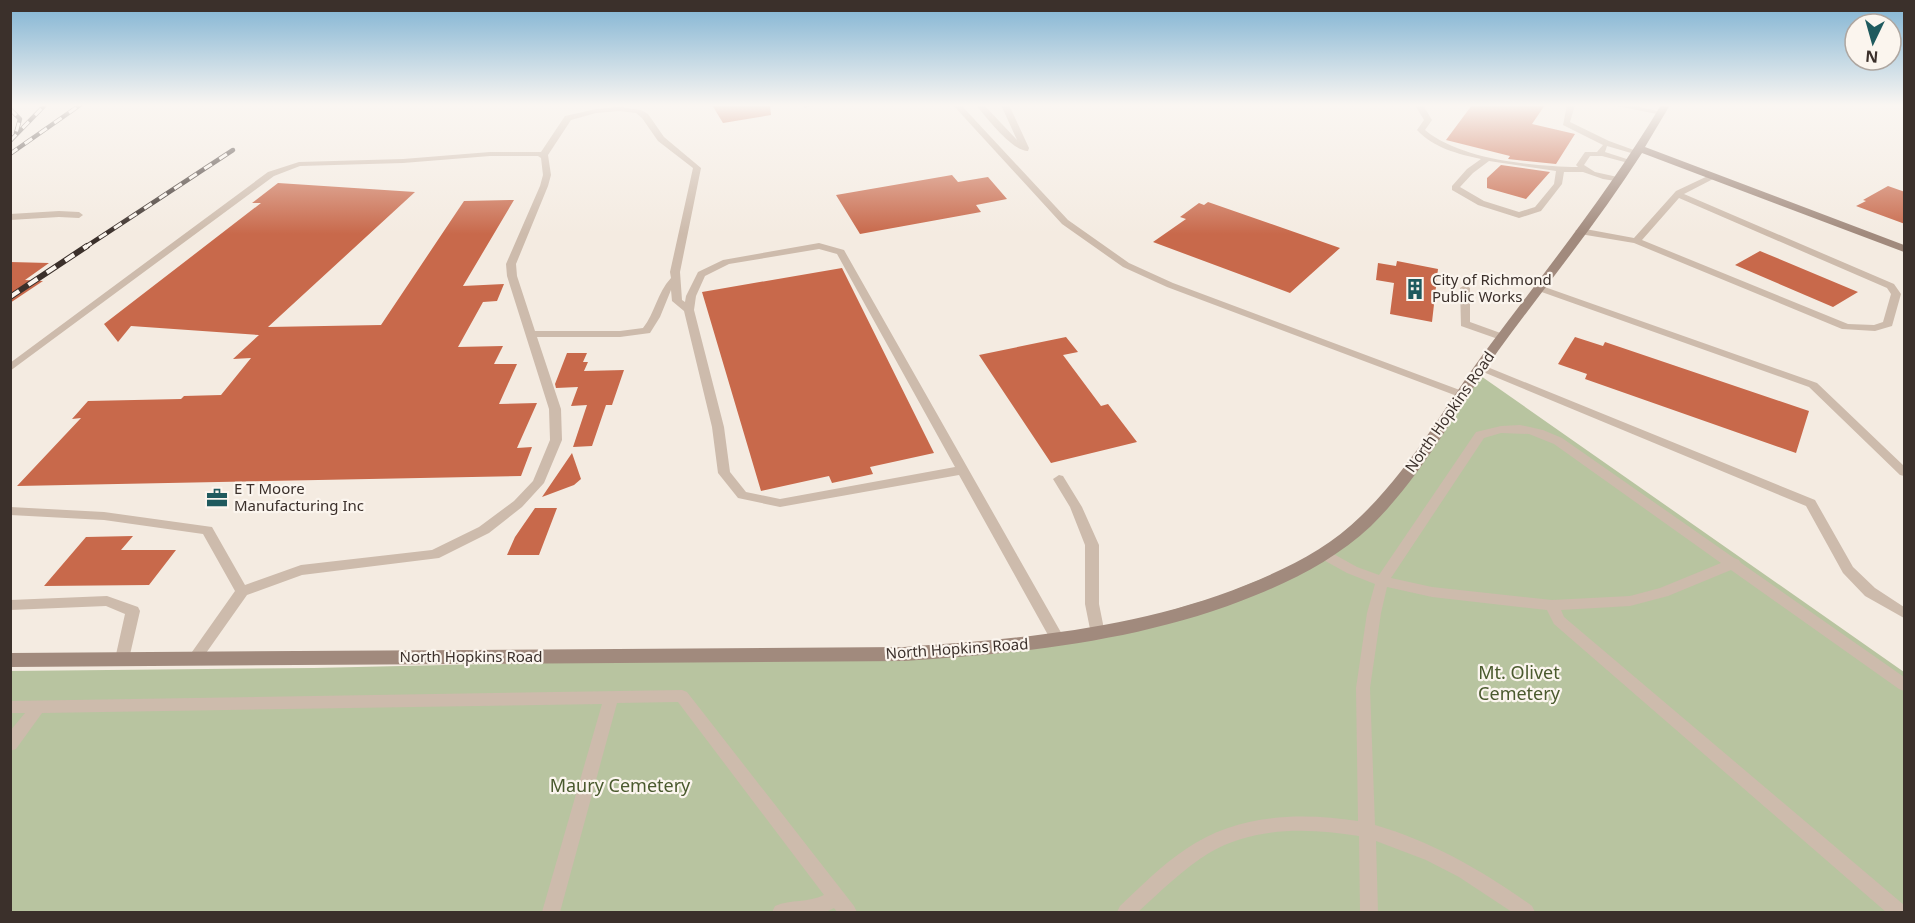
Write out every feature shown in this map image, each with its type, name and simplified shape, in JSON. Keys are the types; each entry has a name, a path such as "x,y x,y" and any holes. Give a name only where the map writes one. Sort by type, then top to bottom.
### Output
{"main road":[{"name":"North Hopkins Road","path":"10,660 904,654 1008,648 1135,628 1183,616 1229,601 1309,565 1325,555 1376,512 1429,447 1461,394 1641,148"},
{"path":"1637,155 1712,176 1905,249"}],"lane":[{"path":"543,156 548,148"},
{"path":"674,148 697,168 675,272 677,301 689,310"},
{"path":"996,148 1065,222 1105,252 1145,275 1461,394"},
{"path":"1454,148 1487,159 1560,170 1583,170 1619,180"},
{"path":"1602,154 1603,148"},
{"path":"1619,148 1637,155"},
{"path":"1014,168 1025,149"},
{"path":"10,368 271,174 286,167 299,164 403,161 490,154 543,156"},
{"path":"1583,170 1580,165 1588,154 1637,155"},
{"path":"194,659 242,591 301,570 434,555 484,530 518,504 538,483 556,440 555,409 511,264 544,186 547,162 543,156"},
{"path":"1487,159 1470,171 1455,188 1481,203 1519,215 1538,209 1558,184 1560,170"},
{"path":"1636,241 1678,194 1712,176"},
{"path":"1580,231 1636,241 1846,327 1875,328 1888,324 1896,294 1891,286 1678,194"},
{"path":"10,217 79,215"},
{"path":"963,470 780,503 742,495 724,473 716,417 689,310 691,296 701,274 726,262 819,246 841,252 963,470 1058,640"},
{"path":"533,334 620,334 646,331 656,321 667,286 675,279"},
{"path":"1465,288 1465,324 1502,337"},
{"path":"1539,288 1813,385 1905,472"},
{"path":"1480,368 1810,503 1848,570 1870,592 1905,613"},
{"path":"1369,912 1364,688 1374,613 1382,581 1480,435 1506,427 1537,431 1558,441 1905,685"},
{"path":"1059,478 1076,507 1092,545 1092,604 1098,634"},
{"path":"10,511 104,516 207,530 242,591"},
{"path":"1325,555 1352,570 1382,581 1432,592 1552,605 1630,601 1684,585 1734,563"},
{"path":"10,605 107,601 132,610 122,659"},
{"path":"1552,605 1559,620 1899,912"},
{"path":"10,707 682,696 843,905 781,912"},
{"path":"551,912 611,698"},
{"path":"10,744 38,707"},
{"path":"1126,912 1202,848 1233,834 1287,821 1337,824 1418,848 1454,864 1526,912"}],"green space":[{"name":"Mt. Olivet Cemetery","path":"1478,374 1904,672 1904,912 11,912 10,671 314,668 867,655 1115,627 1220,596 1313,558 1373,507 1416,458"}],"building":[{"path":"1478,148 1566,148 1556,164 1508,159 1510,156"},
{"path":"1501,165 1550,172 1526,199 1487,188 1487,178"},
{"path":"952,175 958,182 988,177 1007,199 976,205 981,212 860,234 836,195"},
{"path":"278,183 415,192 268,327 381,325 464,201 514,200 463,286 504,284 497,301 483,302 458,347 503,346 494,364 517,364 499,404 537,403 517,448 532,447 521,476 17,486 81,418 72,419 88,401 181,399 184,396 221,395 251,358 233,359 259,335 131,326 118,342 104,324 261,203 252,203"},
{"path":"1888,186 1905,192 1905,224 1856,206"},
{"path":"1208,202 1340,248 1290,293 1153,242 1186,219 1180,217 1199,203 1204,205"},
{"path":"1760,251 1858,292 1833,307 1735,265"},
{"name":"City of Richmond Public Works","path":"1397,261 1438,269 1432,322 1390,314 1394,283 1376,280 1378,263 1396,266"},
{"path":"10,262 49,263 25,280 43,281 10,303"},
{"path":"842,268 934,453 870,467 873,474 832,483 829,476 761,491 702,292"},
{"path":"1066,337 1078,352 1063,355 1101,406 1108,404 1137,442 1051,463 979,355"},
{"path":"1575,337 1603,346 1605,342 1809,411 1796,453 1585,379 1587,374 1558,364"},
{"path":"567,353 587,353 583,362 588,362 584,371 624,370 612,405 606,405 592,446 573,447 587,405 571,406 578,387 556,388 555,384"},
{"path":"572,453 581,479 574,485 542,497"},
{"path":"535,508 557,508 539,555 507,555 515,537"},
{"path":"133,536 121,550 176,550 149,585 44,586 86,537"}],"railway":[{"path":"10,154 18,148"},
{"path":"84,248 233,150"},
{"path":"10,297 87,246"}],"place":[{"name":"City of Richmond Public Works","path":"1415,289"},
{"name":"E T Moore Manufacturing Inc","path":"217,498"}],"park label":[{"name":"Maury Cemetery","path":"620,786"}]}
